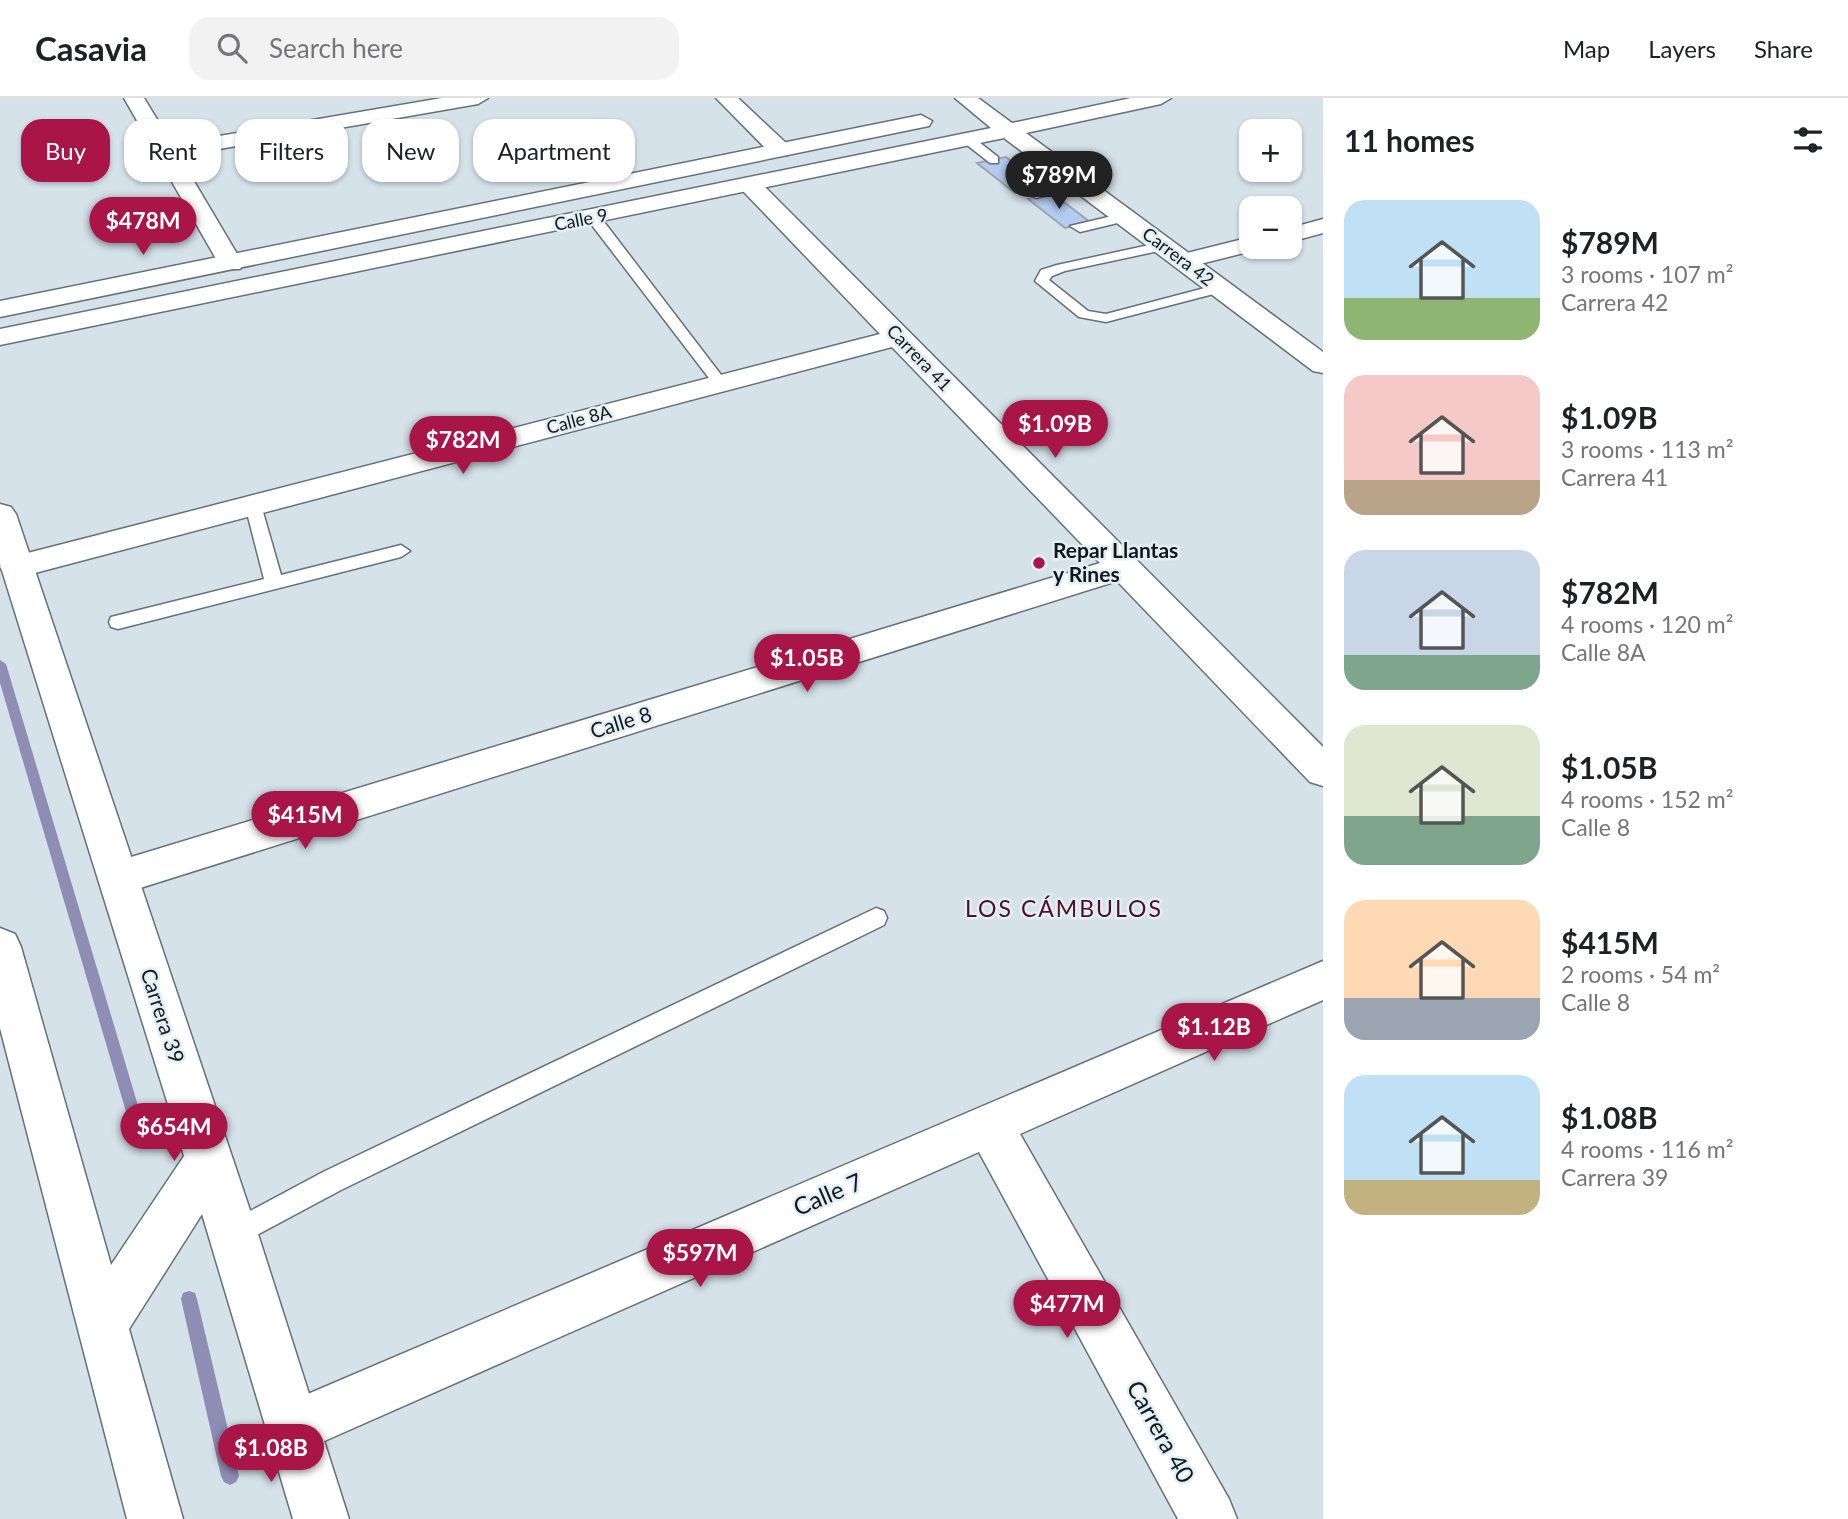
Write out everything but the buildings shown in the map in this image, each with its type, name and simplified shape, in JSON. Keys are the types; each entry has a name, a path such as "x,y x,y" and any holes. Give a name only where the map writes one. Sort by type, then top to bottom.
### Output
{"street":[{"path":"134,98 146,119"},
{"path":"221,142 478,98"},
{"path":"726,98 780,150"},
{"name":"Calle 9","path":"0,337 750,185 1161,98"},
{"name":"Calle 9","path":"0,309 231,264 780,150 973,107"},
{"name":"Carrera 42","path":"973,107 1033,124 1246,278"},
{"name":"Carrera 42","path":"973,107 1081,184 1323,365"},
{"path":"183,182 231,264"},
{"name":"Carrera 41","path":"750,185 1323,771"},
{"path":"1302,232 1323,226"},
{"path":"1184,261 1239,247"},
{"name":"Calle 8A","path":"16,567 898,337"},
{"name":"Carrera 39","path":"0,514 233,1234 321,1519"},
{"name":"Calle 8","path":"118,878 1123,567"},
{"path":"0,947 103,1323 150,1518"},
{"name":"Calle 7","path":"294,1427 1323,980"},
{"name":"Carrera 40","path":"989,1125 1209,1519"},
{"path":"103,1323 209,1160"}],"lane":[{"path":"966,138 993,160"},
{"path":"1035,193 1081,184"},
{"path":"593,217 720,383"},
{"path":"1077,226 1080,228 1125,217"},
{"path":"1163,246 1062,268 1046,273 1042,281 1084,314 1106,318 1220,288"},
{"path":"253,505 274,583"},
{"path":"118,622 401,551"},
{"path":"233,1234 332,1181 876,918"}],"waterway":[{"path":"0,664 141,1139"},
{"path":"189,1299 230,1476"}],"place":[{"name":"Repar Llantas y Rines","path":"1039,563"}],"district":[{"name":"LOS CÁMBULOS","path":"1064,909"}]}
